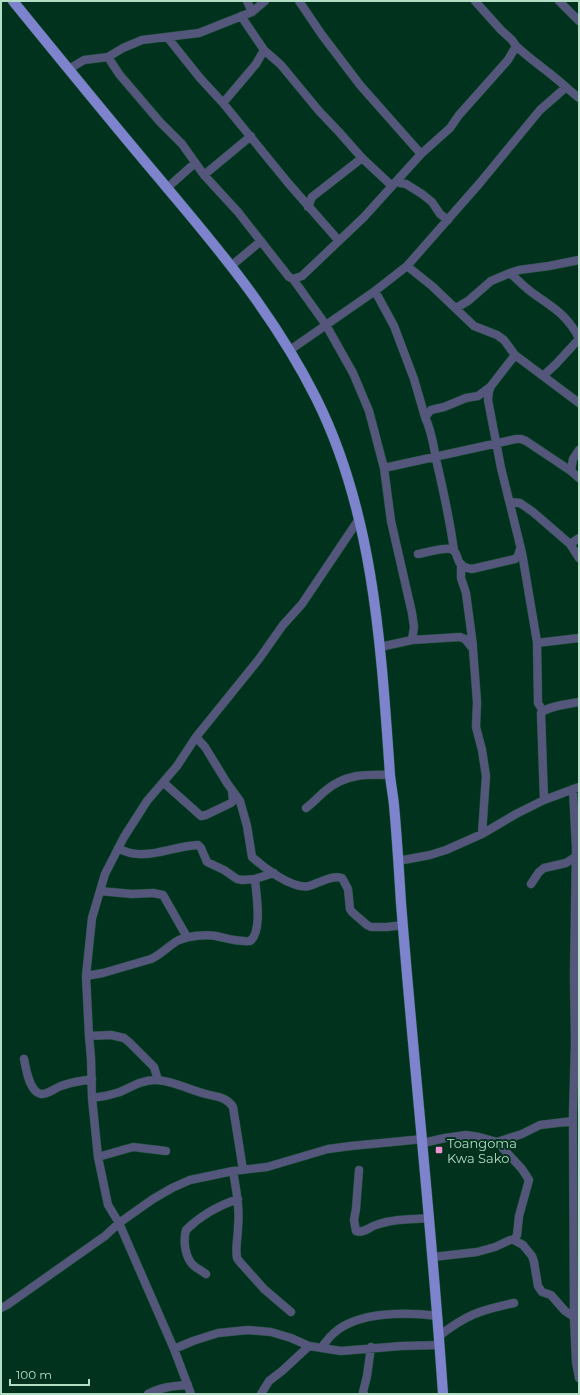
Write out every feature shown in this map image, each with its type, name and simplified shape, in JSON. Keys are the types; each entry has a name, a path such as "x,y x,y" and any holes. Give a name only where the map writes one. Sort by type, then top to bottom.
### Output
{"main road":[{"path":"14,1 231,266 260,304 290,350 317,400 341,457 359,519 372,581 380,647 403,924 430,1218 443,1394"}],"street":[{"path":"246,1 252,12"},
{"path":"69,69 84,60 108,57 123,48 142,40 199,33 252,12 265,1"},
{"path":"299,1 322,35 360,85 421,154"},
{"path":"475,1 516,46 579,98"},
{"path":"559,1 579,21"},
{"path":"241,16 264,50 281,65 319,111 362,158 394,184 406,184 422,194 432,202 440,214 448,220"},
{"path":"168,38 301,198 339,241"},
{"path":"293,279 302,276 364,217 421,154 450,128 459,115 508,60 516,46"},
{"path":"223,103 256,64 264,50"},
{"path":"108,57 119,74 160,122 182,144 204,175 261,241 289,277 293,279 326,325 353,373 369,412 384,468 391,521 412,613 414,627 412,640"},
{"path":"290,350 375,291 407,266 510,148 540,110 564,88 567,88"},
{"path":"204,175 251,136"},
{"path":"308,206 312,197 362,158"},
{"path":"167,188 195,163"},
{"path":"301,198 312,197"},
{"path":"231,266 261,241"},
{"path":"456,308 468,301 491,281 510,272 541,268 579,260"},
{"path":"407,266 432,286 474,326 497,335 504,340 515,355 579,403"},
{"path":"510,272 534,294 562,314 574,328 579,338 543,376"},
{"path":"375,291 394,326 414,379 424,417 434,441 436,457 451,525 454,551 460,564 461,578 466,593 473,649 477,702 476,727 482,750 486,776 482,834"},
{"path":"424,417 431,410 444,407 466,398 478,396 486,391 515,355"},
{"path":"491,386 488,400 520,548 537,647 538,703 543,711"},
{"path":"478,396 488,400"},
{"path":"384,468 496,442 522,439 579,478"},
{"path":"571,472 573,459 579,450"},
{"path":"560,464 573,459"},
{"path":"510,502 520,503 525,506 570,544 579,558"},
{"path":"191,1394 174,1349 119,1224 108,1205 98,1157 92,1098 92,1058 89,1036 86,976 92,918 105,874 124,837 147,801 164,783 196,737 259,658 283,624 302,604 359,519"},
{"path":"570,544 579,538"},
{"path":"460,564 466,568 472,569 509,561 518,556 520,548"},
{"path":"418,554 448,549 454,551"},
{"path":"380,647 412,640 460,637 465,639 473,649"},
{"path":"537,647 549,642 579,638"},
{"path":"543,711 579,702"},
{"path":"543,711 541,713 541,727 544,800"},
{"path":"196,737 205,747 240,801 252,857 274,873 296,885 307,886 332,878 342,878 348,889 350,909 367,925 372,927 387,927 403,924"},
{"path":"306,808 325,791 340,781 360,774 390,775"},
{"path":"164,783 200,816 206,815 231,803 233,801 232,789"},
{"path":"398,860 430,855 446,850 482,834 544,800 576,788 577,848 575,857 577,1043 574,1317 577,1327 576,1362 579,1378"},
{"path":"118,848 124,852 143,854 198,845 201,848 207,862 237,878 243,880 255,879 274,873"},
{"path":"531,884 539,872 544,868 566,863 575,857"},
{"path":"86,976 103,973 151,959 156,957 172,944 187,937 208,936 242,942 250,941 256,935 257,918 255,879"},
{"path":"100,891 132,894 153,893 163,895 187,937"},
{"path":"89,1036 111,1035 124,1038 154,1067 158,1080"},
{"path":"24,1059 30,1084 35,1091 40,1094 64,1085 92,1079"},
{"path":"92,1098 119,1092 144,1082 158,1080 223,1098 233,1107 243,1170"},
{"path":"497,1142 522,1134 540,1125 575,1126"},
{"path":"1,1308 105,1236 154,1199 172,1188 190,1180 267,1166 328,1149 423,1141 466,1135 497,1142 522,1169 529,1180 519,1216 517,1235 514,1240"},
{"path":"98,1157 133,1147 166,1151"},
{"path":"359,1170 354,1220 356,1231 362,1232 373,1226 387,1222 430,1218"},
{"path":"233,1171 238,1199 236,1248 239,1261 264,1289 291,1312"},
{"path":"206,1274 193,1265 187,1255 185,1243 186,1230 206,1213 238,1199"},
{"path":"433,1257 477,1252 495,1247 510,1240 514,1240 523,1245 532,1256 538,1286 542,1292 551,1295 574,1317"},
{"path":"174,1349 193,1340 218,1333 248,1330 271,1332 287,1336 309,1346 341,1351 439,1341 454,1325 476,1312 514,1303"},
{"path":"322,1347 334,1332 359,1320 394,1315 424,1314 438,1316"},
{"path":"261,1394 269,1381 309,1346"},
{"path":"364,1394 363,1392 371,1347"},
{"path":"148,1394 158,1389 188,1385"}],"place":[{"name":"Toangoma Kwa Sako","path":"439,1150"}]}
